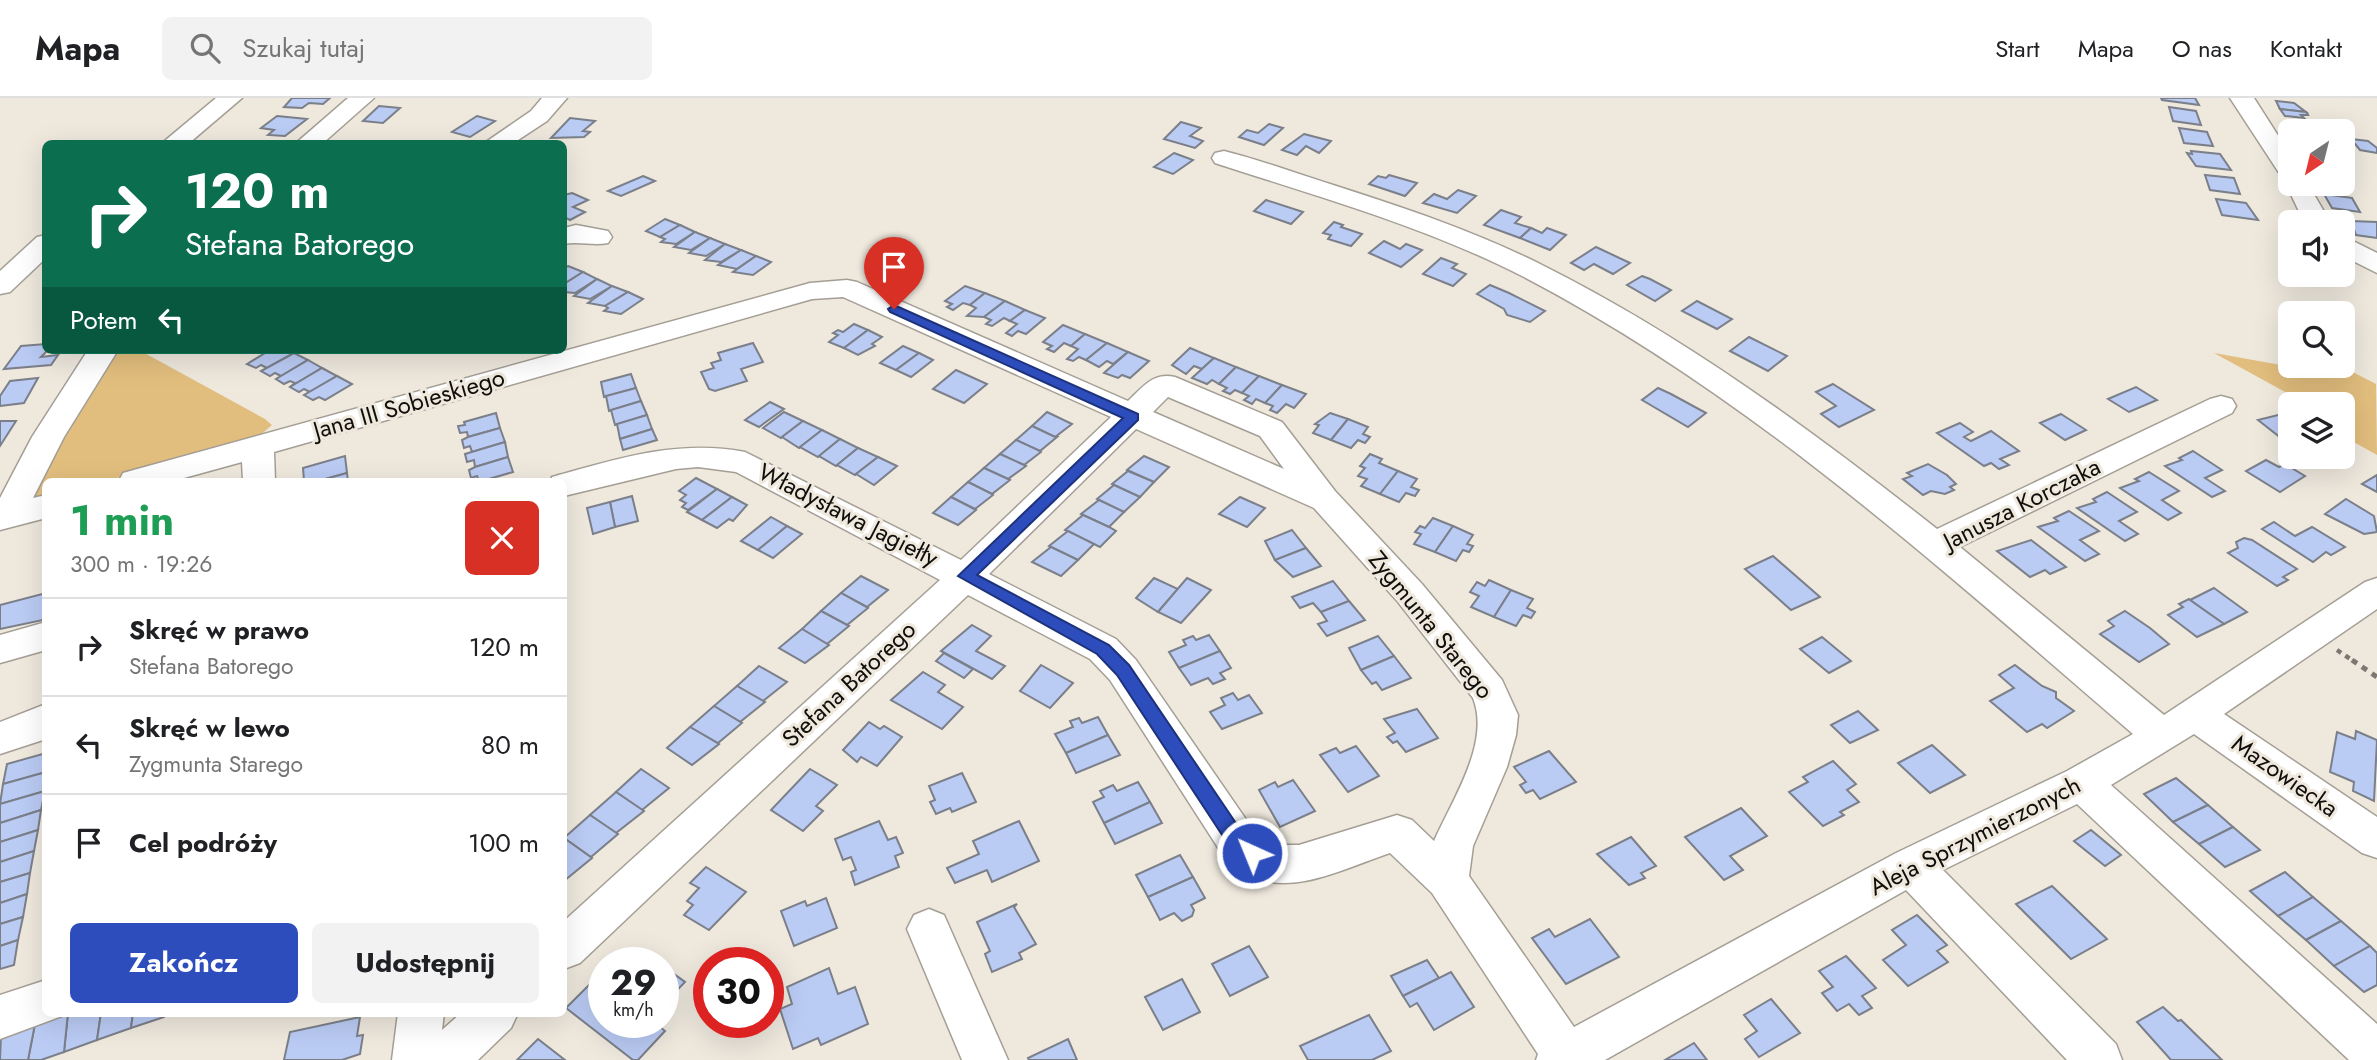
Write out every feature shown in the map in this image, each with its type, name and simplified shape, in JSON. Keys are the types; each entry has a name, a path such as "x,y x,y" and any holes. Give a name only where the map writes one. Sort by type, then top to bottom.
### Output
{"street":[{"path":"178,140 230,98"},
{"path":"312,140 362,98"},
{"path":"501,140 539,116 555,98"},
{"path":"2242,98 2278,155"},
{"path":"1224,158 1395,213 1532,271 1654,338 1814,448 1934,545"},
{"path":"567,235 576,233 599,237"},
{"path":"0,286 42,247"},
{"path":"2355,251 2377,265"},
{"name":"Zygmunta Starego","path":"846,288 1325,500 1410,593 1458,652 1489,691 1499,715 1497,735 1487,767 1452,846 1447,880"},
{"name":"Jana III Sobieskiego","path":"146,478 810,291 846,288"},
{"path":"6,516 48,438 106,354"},
{"name":"Janusza Korczaka","path":"2177,724 1934,545 2221,406"},
{"name":"Stefana Batorego","path":"567,946 1133,417"},
{"path":"258,446 259,478"},
{"name":"Władysława Jagiełły","path":"567,484 677,455 724,457 745,463 1103,649 1123,670 1239,844 1266,863 1299,864 1397,833 1447,880"},
{"path":"6,516 42,507"},
{"name":"Aleja Sprzymierzonych","path":"1577,1055 1912,866 2081,783 2177,724 2377,591"},
{"path":"0,649 42,637"},
{"path":"0,738 42,721"},
{"name":"Mazowiecka","path":"2177,724 2377,840"},
{"path":"2081,783 2377,1055"},
{"path":"1912,866 2099,1060"},
{"path":"1447,880 1577,1055"},
{"path":"929,929 985,1060"},
{"path":"0,1017 42,1002"},
{"path":"415,1060 420,1017"},
{"path":"431,1060 449,1056 491,1017"}],"path":[{"path":"2312,633 2377,677"}],"shaded area":[{"path":"2214,353 2278,364 2278,378 2355,378 2355,373 2376,384 2377,455 2355,443 2355,392 2285,392"},
{"path":"146,354 272,425 256,439 117,478 42,478 42,499 38,500 29,493 111,355"}],"building":[{"path":"292,98 330,98 323,104 309,103 302,108 284,107"},
{"path":"2161,98 2195,98 2199,105 2162,100"},
{"path":"2276,101 2294,103 2306,112 2280,109"},
{"path":"379,106 400,108 383,123 363,121"},
{"path":"2169,107 2196,111 2201,125 2173,121"},
{"path":"2280,109 2306,112 2308,115 2301,115 2304,118 2285,116"},
{"path":"277,116 307,119 285,136 268,135 274,130 261,128"},
{"path":"477,116 495,121 470,137 452,132"},
{"path":"570,118 595,121 583,131 590,132 584,137 551,138"},
{"path":"1181,122 1201,128 1190,136 1203,141 1195,148 1164,139"},
{"path":"1269,124 1283,128 1264,145 1239,137 1247,130 1258,133"},
{"path":"2179,128 2207,132 2213,146 2184,143"},
{"path":"1304,134 1331,141 1319,153 1306,146 1297,155 1282,150"},
{"path":"2356,140 2368,141 2377,148 2377,153 2360,150"},
{"path":"2191,151 2220,154 2231,170 2196,166 2187,153 2192,154"},
{"path":"1174,153 1193,160 1173,174 1154,167"},
{"path":"1389,175 1417,183 1405,196 1369,184 1378,176 1386,178"},
{"path":"2205,175 2234,178 2240,194 2210,190"},
{"path":"643,176 655,181 621,196 608,191"},
{"path":"1458,190 1476,196 1457,213 1423,203 1434,194 1447,199"},
{"path":"572,193 588,200 573,207 585,212 570,220 567,218 567,194"},
{"path":"2325,196 2352,198 2360,212 2355,210 2332,208"},
{"path":"2216,199 2246,203 2258,220 2222,215"},
{"path":"1266,200 1303,212 1291,224 1254,211"},
{"path":"1501,210 1521,217 1515,223 1531,228 1520,238 1484,225"},
{"path":"665,219 680,225 660,237 646,231"},
{"path":"2355,221 2377,222 2377,238 2356,235"},
{"path":"1334,222 1362,234 1351,246 1328,239 1331,235 1323,233"},
{"path":"680,225 695,232 676,244 661,242 665,239 660,237"},
{"path":"1531,228 1542,233 1547,228 1566,235 1550,250 1520,238"},
{"path":"695,232 710,238 691,250 674,247"},
{"path":"710,238 725,244 706,256 689,253"},
{"path":"1384,241 1400,249 1406,244 1422,250 1401,267 1369,253"},
{"path":"725,244 741,250 721,262 705,260"},
{"path":"1596,247 1630,263 1613,274 1594,264 1584,270 1571,263"},
{"path":"741,250 756,256 737,269 718,265"},
{"path":"756,256 771,262 753,275 733,272"},
{"path":"1441,258 1457,264 1452,268 1466,274 1453,286 1423,274"},
{"path":"568,266 583,272 567,282"},
{"path":"583,272 597,279 575,293 567,292 567,282"},
{"path":"1642,276 1671,290 1655,301 1627,285"},
{"path":"597,279 612,286 590,299 574,296"},
{"path":"1490,285 1545,311 1530,322 1507,315 1504,309 1477,294"},
{"path":"612,286 628,292 605,306 588,303"},
{"path":"965,286 985,293 970,305 963,303 953,310 947,307 952,304 945,301"},
{"path":"628,292 643,299 621,314 604,311 608,308 605,306"},
{"path":"985,293 1005,301 984,317 967,316 976,308 970,305"},
{"path":"1005,301 1025,310 1010,321 1004,318 992,326 986,324 991,320 984,317"},
{"path":"1697,301 1732,319 1717,329 1682,311"},
{"path":"1025,310 1045,318 1026,334 1018,331 1012,336 1006,333 1017,324 1010,321"},
{"path":"854,324 868,330 844,348 829,342 838,335 833,333 838,330 843,332"},
{"path":"1063,325 1085,334 1071,346 1064,343 1054,352 1047,349 1052,346 1043,342"},
{"path":"868,330 882,337 872,344 875,346 858,355 844,348"},
{"path":"1085,334 1107,343 1086,360 1079,357 1073,361 1067,359 1078,349 1071,346"},
{"path":"1749,337 1787,356 1768,371 1730,351"},
{"path":"753,343 763,362 741,369 747,381 715,391 709,389 701,372 714,368 711,363 721,360 718,353"},
{"path":"1107,343 1128,352 1113,364 1107,361 1099,367 1086,360"},
{"path":"42,344 44,354 41,357 58,355 51,365 4,369 21,346"},
{"path":"903,346 919,353 896,370 880,363"},
{"path":"1190,348 1214,358 1202,369 1194,366 1186,374 1172,365"},
{"path":"1128,352 1149,361 1130,378 1122,375 1118,378 1104,373"},
{"path":"919,353 933,360 911,377 896,370"},
{"path":"263,354 292,354 267,368 261,365 256,368 247,364"},
{"path":"292,354 308,360 281,376 275,373 270,376 261,371"},
{"path":"1214,358 1236,367 1219,384 1212,380 1207,384 1192,378"},
{"path":"308,360 322,368 290,387 295,383 290,381 284,384 276,379"},
{"path":"1236,367 1259,376 1242,393 1235,390 1230,394 1223,391 1227,388 1219,384"},
{"path":"322,368 337,376 310,392 304,389 299,392 290,387"},
{"path":"956,370 987,384 964,403 933,389"},
{"path":"631,374 636,388 604,397 601,382"},
{"path":"337,376 352,384 325,400 319,397 313,400 304,395"},
{"path":"1259,376 1282,385 1265,403 1256,399 1252,404 1244,400 1249,396 1242,393"},
{"path":"38,378 24,403 0,406 0,396 10,381"},
{"path":"1833,384 1874,410 1839,427 1821,414 1836,406 1816,392"},
{"path":"1282,385 1306,394 1294,408 1286,404 1277,413 1270,410 1273,406 1265,403"},
{"path":"2136,387 2157,400 2129,412 2108,399"},
{"path":"636,388 641,401 609,411 606,396"},
{"path":"1658,388 1706,413 1688,427 1642,400"},
{"path":"641,401 647,415 615,425 611,410"},
{"path":"770,402 784,409 759,427 745,420"},
{"path":"784,412 803,421 781,438 763,428"},
{"path":"1047,412 1072,424 1055,437 1032,426"},
{"path":"496,413 500,428 468,437 467,432 460,433 458,426 465,425 464,422"},
{"path":"1330,413 1348,419 1331,440 1313,433 1319,425 1315,424"},
{"path":"2061,414 2086,430 2065,440 2040,423"},
{"path":"647,415 652,429 620,439 617,424"},
{"path":"2278,415 2278,436 2258,420"},
{"path":"1348,419 1368,427 1363,434 1370,437 1365,443 1358,440 1351,448 1331,440"},
{"path":"0,421 16,421 0,446"},
{"path":"803,421 822,430 799,448 782,437"},
{"path":"1960,423 1973,432 1964,437 1971,441 1991,431 2019,451 2000,459 2009,465 1999,469 1991,463 1984,466 1937,433"},
{"path":"1032,426 1057,437 1040,451 1016,440"},
{"path":"500,428 505,442 472,452 470,446 464,448 462,440"},
{"path":"652,429 657,440 623,450 620,439"},
{"path":"822,430 840,439 818,457 800,447"},
{"path":"840,439 858,448 836,466 819,456"},
{"path":"1016,440 1041,452 1024,465 1000,454"},
{"path":"505,442 508,457 475,467 474,460 467,462 465,454"},
{"path":"858,448 878,457 855,475 837,465"},
{"path":"2193,451 2222,470 2205,478 2225,491 2212,497 2165,466 2182,460 2179,458"},
{"path":"1000,454 1026,466 1008,479 984,468"},
{"path":"1370,454 1382,459 1379,463 1398,471 1380,494 1361,486 1367,479 1358,476 1365,468 1360,466"},
{"path":"345,456 347,473 329,478 304,478 303,468"},
{"path":"1144,456 1169,467 1154,482 1127,470"},
{"path":"508,457 513,472 492,478 471,478 469,470"},
{"path":"878,457 897,466 874,485 856,474"},
{"path":"2266,460 2278,469 2293,469 2305,476 2280,492 2246,471"},
{"path":"1928,464 1956,484 1950,487 1954,490 1945,494 1931,491 1923,495 1903,479 1912,476 1907,473"},
{"path":"984,468 1010,480 992,494 968,482"},
{"path":"1128,471 1154,482 1140,497 1112,484"},
{"path":"1398,471 1417,479 1411,487 1419,490 1415,496 1406,493 1399,502 1380,494"},
{"path":"2149,472 2179,491 2162,500 2181,513 2168,520 2120,488 2139,481 2135,479"},
{"path":"347,473 348,478 329,478"},
{"path":"2377,475 2377,492 2362,484"},
{"path":"696,478 717,489 688,510 682,507 686,503 680,500 686,495 679,491"},
{"path":"968,482 993,495 975,509 951,497"},
{"path":"1114,485 1140,497 1124,512 1097,499"},
{"path":"717,489 732,497 702,520 687,512"},
{"path":"2107,492 2137,512 2119,521 2138,534 2125,541 2077,508 2096,502 2093,499"},
{"path":"632,496 638,521 615,527 610,502"},
{"path":"732,497 747,505 733,521 729,519 717,528 702,520"},
{"path":"951,497 976,510 958,525 933,513"},
{"path":"1240,497 1265,508 1247,527 1219,514"},
{"path":"2346,499 2374,516 2377,532 2364,534 2325,514"},
{"path":"1099,500 1124,512 1109,527 1081,514"},
{"path":"610,502 615,527 593,534 587,508"},
{"path":"2069,511 2099,531 2080,540 2099,554 2085,561 2038,527 2058,521 2054,518"},
{"path":"1083,515 1116,531 1100,547 1065,530"},
{"path":"771,517 787,526 758,550 741,541"},
{"path":"1433,518 1453,526 1435,552 1414,544 1421,534 1415,532 1420,526 1425,528"},
{"path":"2274,522 2295,536 2312,527 2345,547 2331,555 2326,552 2313,562 2262,529"},
{"path":"787,526 802,534 773,558 758,550"},
{"path":"1453,526 1473,535 1467,544 1473,546 1469,552 1463,550 1456,561 1435,552"},
{"path":"1292,530 1306,548 1275,560 1265,541"},
{"path":"1068,531 1094,544 1078,560 1049,546"},
{"path":"2244,538 2252,540 2297,569 2283,577 2288,580 2277,586 2228,553 2238,548 2236,542"},
{"path":"2031,540 2066,567 2050,574 2045,570 2030,577 1997,551"},
{"path":"1051,547 1078,560 1061,576 1032,562"},
{"path":"1306,548 1321,566 1293,577 1275,560"},
{"path":"1773,556 1820,597 1791,610 1745,569"},
{"path":"861,576 888,590 867,607 841,593"},
{"path":"1154,578 1178,589 1158,612 1136,598"},
{"path":"1187,578 1211,590 1181,623 1158,612"},
{"path":"1489,580 1511,590 1494,617 1471,607 1479,596 1470,592 1477,582 1485,586"},
{"path":"1333,581 1349,601 1321,612 1313,603 1300,608 1292,597"},
{"path":"2214,588 2247,612 2224,624 2190,600"},
{"path":"1511,590 1533,599 1527,608 1535,612 1531,618 1523,615 1516,626 1494,617"},
{"path":"841,593 868,608 847,625 821,611"},
{"path":"42,594 42,620 0,629 0,605"},
{"path":"2189,599 2224,624 2197,637 2168,615 2183,607 2179,604"},
{"path":"1349,601 1365,620 1327,636 1318,624 1327,621 1321,612"},
{"path":"821,611 849,626 827,644 802,629"},
{"path":"2125,611 2169,644 2139,662 2100,634 2114,626 2108,621"},
{"path":"972,625 991,636 976,651 1005,666 992,679 941,651"},
{"path":"802,629 829,645 805,663 779,648"},
{"path":"1209,635 1220,651 1179,668 1169,652 1186,645 1183,640 1193,636 1196,640"},
{"path":"1378,636 1394,656 1361,670 1349,648"},
{"path":"1822,637 1851,661 1829,673 1800,649"},
{"path":"1220,651 1231,668 1220,673 1225,679 1213,684 1208,678 1191,685 1179,668"},
{"path":"944,653 973,669 964,678 936,661"},
{"path":"1394,656 1411,678 1382,690 1376,682 1372,684 1361,670"},
{"path":"1041,665 1073,683 1050,708 1020,691"},
{"path":"2015,665 2042,686 2056,692 2056,698 2074,711 2047,728 2042,724 2027,732 1990,701 2014,688 1999,675"},
{"path":"759,666 787,682 763,701 737,686"},
{"path":"923,672 945,685 938,692 963,707 942,729 891,700"},
{"path":"737,686 765,702 740,722 714,706"},
{"path":"1233,693 1238,700 1249,695 1262,713 1222,729 1210,712 1225,705 1221,698"},
{"path":"714,706 742,723 718,743 690,727"},
{"path":"1417,709 1438,738 1406,752 1397,741 1393,743 1387,737 1395,733 1384,719"},
{"path":"1858,711 1878,730 1850,743 1831,725"},
{"path":"1098,717 1108,735 1066,753 1055,734 1073,727 1070,721 1079,718 1082,723"},
{"path":"869,722 880,729 884,726 902,737 877,766 861,757 857,762 843,750"},
{"path":"690,727 719,744 692,765 667,748"},
{"path":"2356,731 2377,740 2374,801 2353,791 2354,782 2330,772 2337,732 2355,739"},
{"path":"1108,735 1120,755 1076,773 1066,753"},
{"path":"1932,745 1965,775 1930,793 1898,763"},
{"path":"1356,746 1379,776 1348,792 1320,755 1336,748 1340,753"},
{"path":"1549,751 1576,782 1540,799 1533,790 1526,793 1520,785 1526,782 1514,767"},
{"path":"42,754 42,773 3,784 7,764"},
{"path":"1833,761 1856,784 1847,790 1859,802 1840,812 1844,815 1823,826 1789,792 1808,782 1803,777"},
{"path":"641,769 669,788 642,810 616,792"},
{"path":"810,769 837,785 816,806 823,811 803,831 771,810"},
{"path":"42,773 42,792 0,804 3,784"},
{"path":"962,773 976,802 952,812 950,808 936,814 930,802 935,800 929,786"},
{"path":"2176,778 2208,805 2173,822 2144,794"},
{"path":"1293,780 1315,811 1280,827 1259,790 1275,782 1278,787"},
{"path":"1138,782 1150,802 1104,823 1093,802 1104,797 1100,791 1113,785 1117,791"},
{"path":"42,792 41,810 0,823 0,804"},
{"path":"616,792 644,811 616,833 590,815"},
{"path":"1150,802 1162,823 1115,844 1104,823"},
{"path":"2208,805 2233,827 2199,844 2173,822"},
{"path":"1741,808 1767,836 1730,856 1743,870 1724,880 1685,837"},
{"path":"41,810 38,830 0,842 0,823"},
{"path":"590,815 618,834 591,857 567,840 567,835"},
{"path":"879,821 888,840 896,837 903,853 895,856 899,867 855,885 851,872 856,870 851,857 843,860 835,839"},
{"path":"1019,821 1039,861 992,882 987,870 955,883 947,868 979,854 973,841"},
{"path":"2233,827 2260,850 2225,867 2199,844"},
{"path":"38,830 34,851 0,862 0,842"},
{"path":"2091,830 2121,855 2105,866 2074,841"},
{"path":"1631,837 1656,866 1641,873 1645,878 1629,885 1597,854"},
{"path":"567,840 592,858 567,879"},
{"path":"34,851 30,873 0,882 0,862"},
{"path":"1180,855 1193,877 1148,897 1136,875"},
{"path":"706,867 746,892 709,930 684,915 693,905 687,901 699,888 690,883"},
{"path":"2285,872 2313,897 2278,916 2250,891"},
{"path":"30,873 27,894 0,903 0,882"},
{"path":"1193,877 1205,898 1191,905 1194,910 1192,916 1182,921 1174,913 1160,920 1148,897"},
{"path":"2052,886 2107,939 2071,959 2016,904"},
{"path":"27,894 23,917 0,924 0,903"},
{"path":"2313,897 2341,921 2306,940 2278,916"},
{"path":"826,898 837,928 794,946 781,911 805,901 807,906"},
{"path":"1017,904 1014,907 1036,944 1019,953 1022,959 992,972 985,954 990,951 977,922"},
{"path":"1917,915 1947,945 1937,951 1948,962 1908,986 1883,960 1906,945 1892,930"},
{"path":"23,917 18,940 0,946 0,924"},
{"path":"1590,919 1619,957 1566,984 1532,938 1549,929 1555,937"},
{"path":"2341,921 2370,946 2334,966 2306,940"},
{"path":"18,940 14,965 0,969 0,946"},
{"path":"1249,946 1268,977 1230,996 1212,964"},
{"path":"2370,946 2377,953 2377,985 2364,992 2334,966"},
{"path":"1846,956 1876,988 1862,996 1872,1008 1859,1015 1849,1004 1837,1011 1822,993 1833,987 1819,971"},
{"path":"1427,960 1439,978 1403,996 1391,976"},
{"path":"829,968 838,994 855,987 868,1024 821,1045 818,1038 793,1049 784,1021 784,1007 792,1004 787,987"},
{"path":"1451,972 1474,1007 1434,1030 1417,1003 1410,1007 1403,996"},
{"path":"679,978 685,982 679,988"},
{"path":"1182,979 1200,1012 1163,1030 1145,997"},
{"path":"588,986 588,1025 567,1007"},
{"path":"1771,999 1800,1033 1759,1057 1745,1039 1757,1031 1744,1015"},
{"path":"2163,1007 2178,1021 2181,1020 2222,1060 2171,1060 2137,1022"},
{"path":"1369,1015 1391,1051 1372,1060 1308,1060 1300,1046"},
{"path":"56,1017 68,1017 64,1052 41,1060 28,1060 35,1024"},
{"path":"68,1017 100,1017 97,1040 64,1052"},
{"path":"100,1017 132,1017 131,1028 97,1040"},
{"path":"132,1017 164,1017 131,1028"},
{"path":"360,1017 357,1036 363,1035 360,1054 342,1060 284,1060 290,1032"},
{"path":"35,1024 28,1060 0,1060 1,1035"},
{"path":"605,1038 658,1038 638,1060 633,1060"},
{"path":"538,1039 565,1060 517,1060"},
{"path":"1068,1039 1077,1060 1029,1060 1028,1058"},
{"path":"1694,1043 1707,1060 1665,1060"}],"route":[{"path":"894,309 1133,417 966,576 1103,649 1123,670 1239,844 1252,853"}]}
